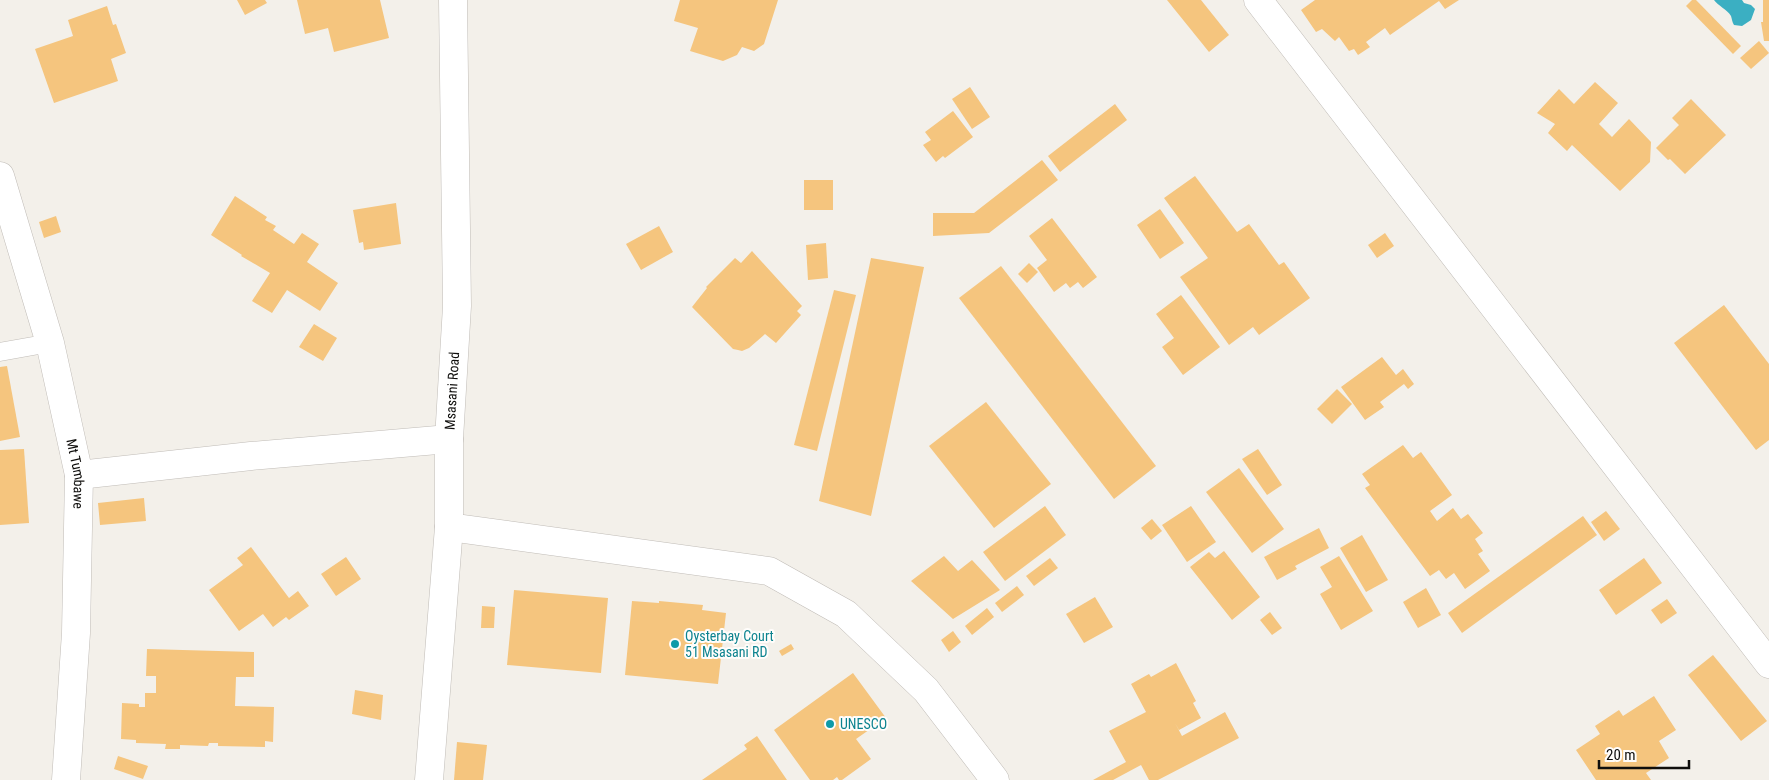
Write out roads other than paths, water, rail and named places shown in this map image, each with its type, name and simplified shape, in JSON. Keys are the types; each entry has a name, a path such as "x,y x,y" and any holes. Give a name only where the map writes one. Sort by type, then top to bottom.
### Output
{"street":[{"name":"Msasani Road","path":"429,780 448,527 449,439 457,306 453,0"},
{"path":"1258,0 1769,664"},
{"name":"Mt Tumbawe","path":"0,176 50,343 79,475 76,633 66,780"},
{"path":"79,475 251,456 449,439"},
{"path":"448,527 770,571 846,614 926,690 995,780"}],"lane":[{"path":"0,352 50,343"}],"water":[{"path":"1714,0 1742,0 1755,9 1751,20 1742,26 1734,25 1731,16"}],"place":[{"name":"Oysterbay Court 51 Msasani RD","path":"675,644"},
{"name":"UNESCO","path":"830,724"}]}
